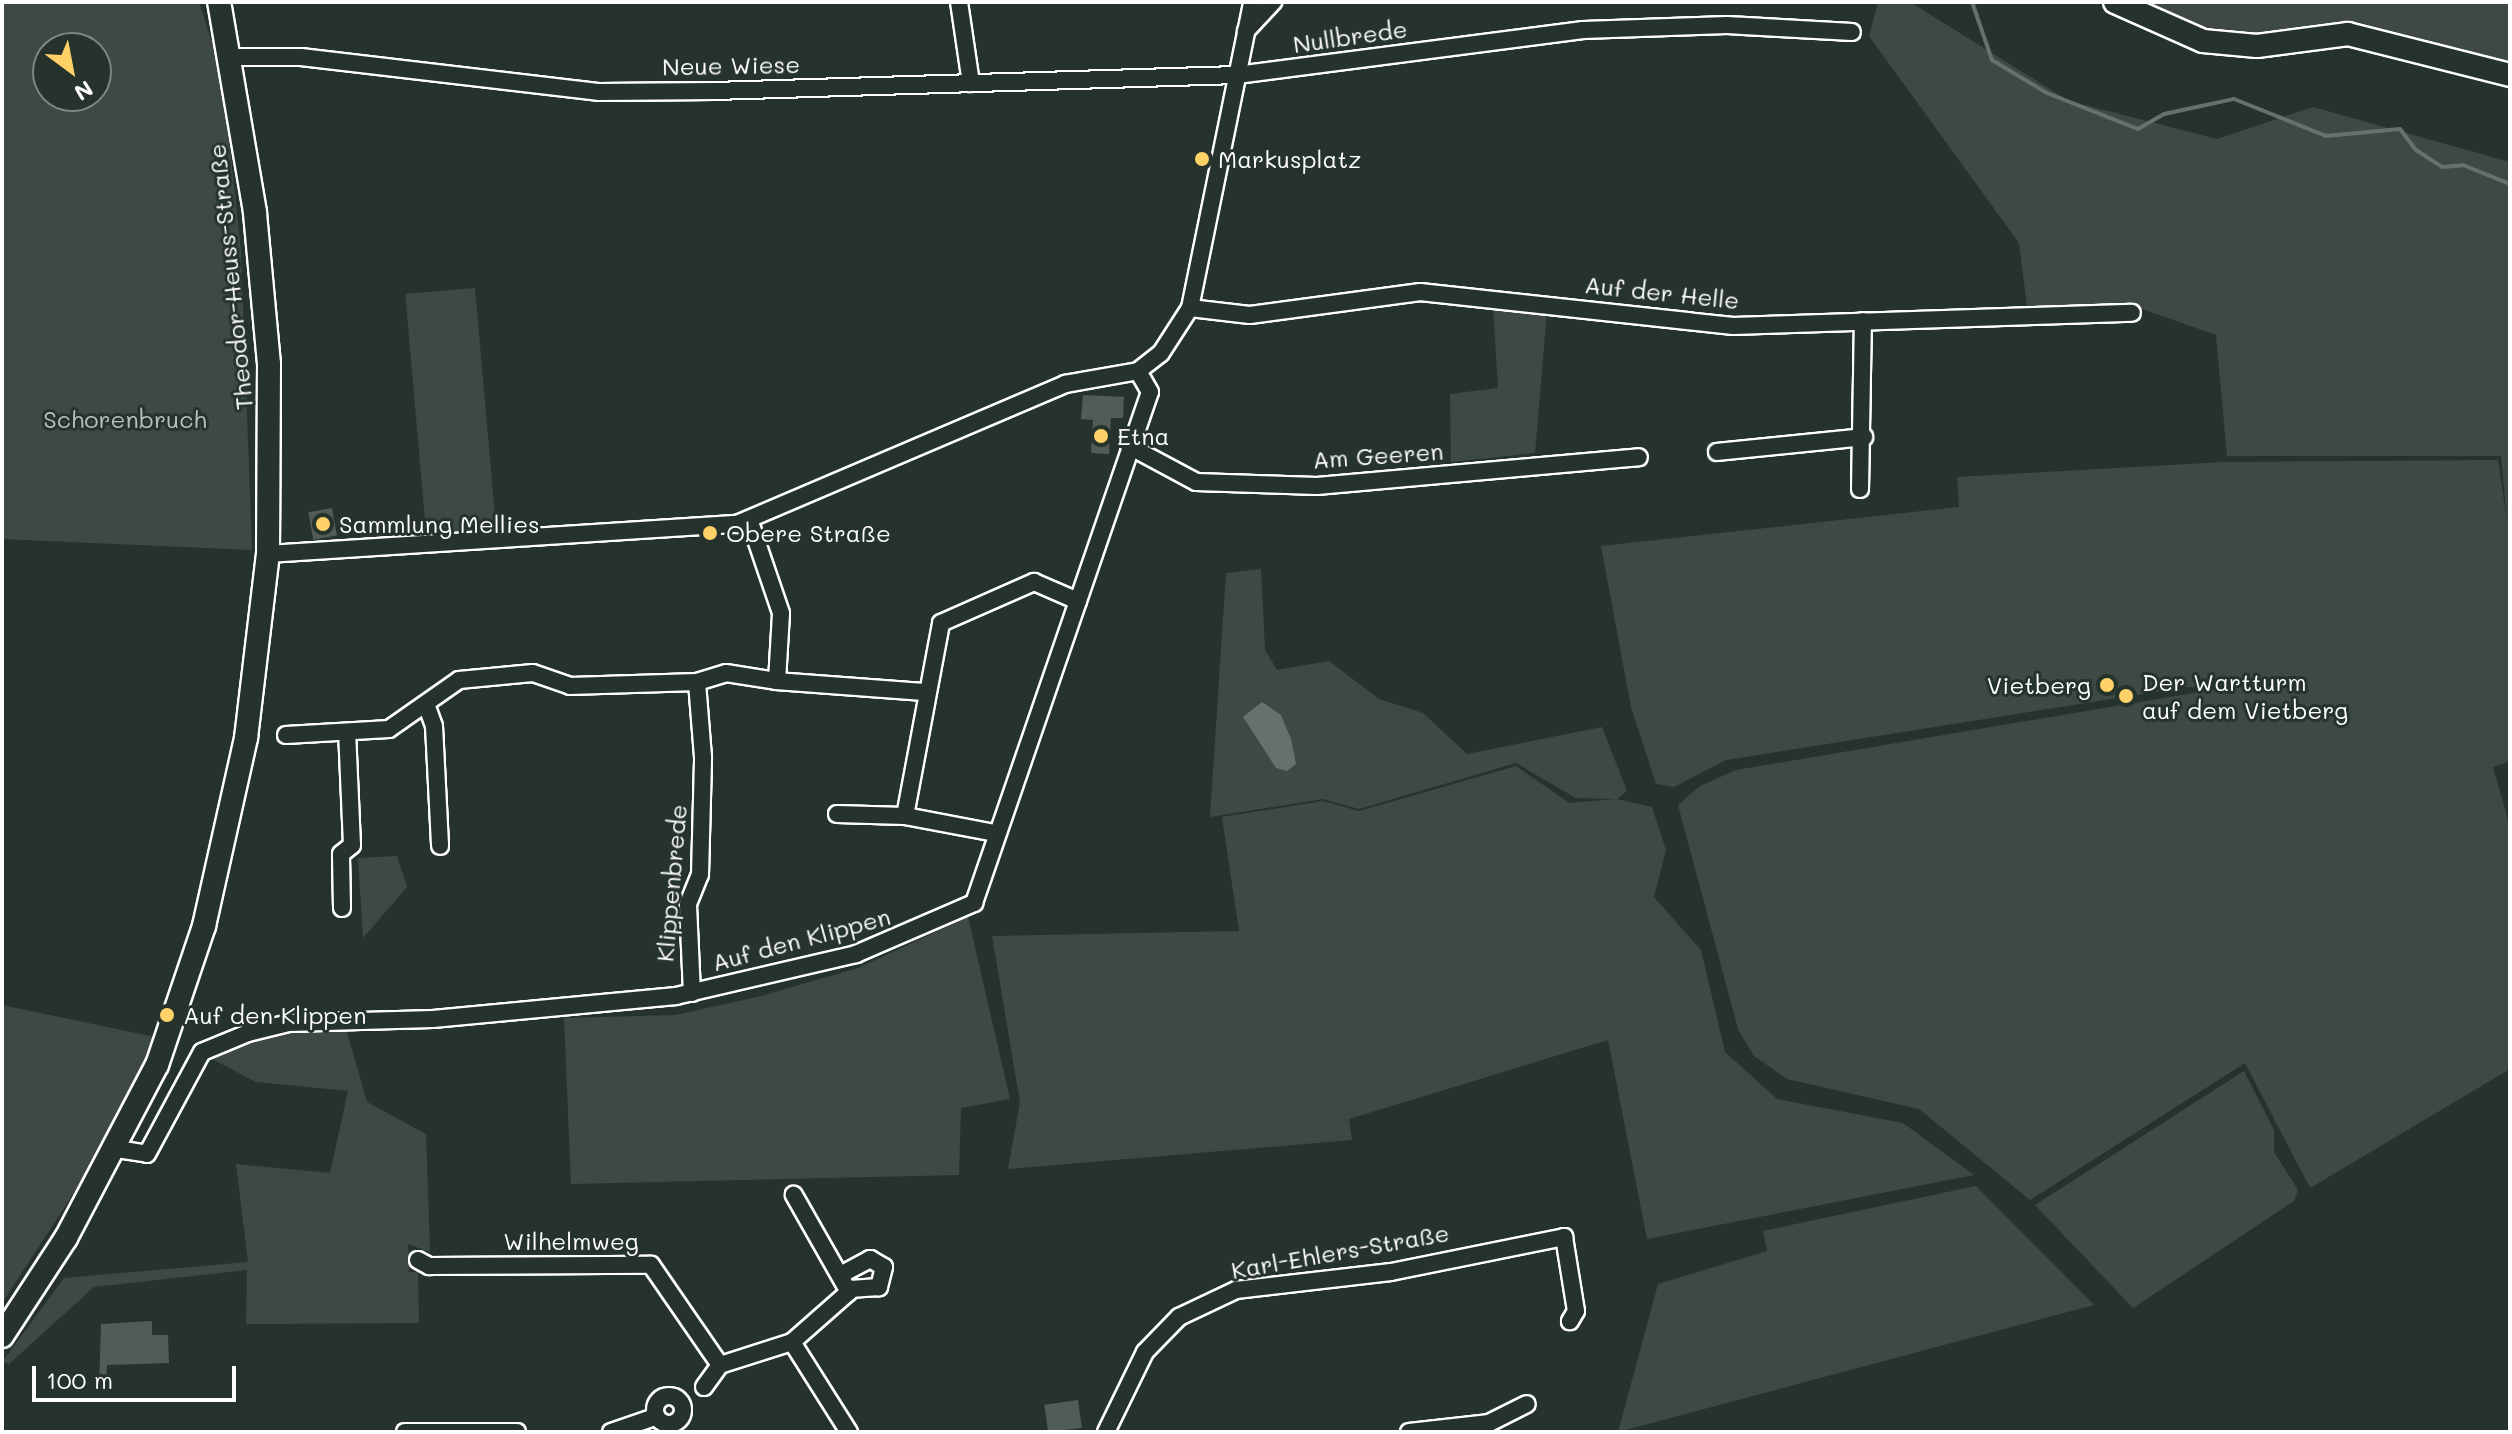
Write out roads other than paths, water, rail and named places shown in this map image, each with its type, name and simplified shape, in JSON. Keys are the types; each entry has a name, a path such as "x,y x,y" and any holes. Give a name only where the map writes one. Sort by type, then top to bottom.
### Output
{"main road":[{"name":"Theodor-Heuss-Straße","path":"2,1336 117,1149 174,1020 218,874 246,738 268,554 266,321 219,2"},
{"path":"2115,2 2203,41 2257,46 2348,34 2510,75"}],"street":[{"path":"959,2 971,83"},
{"path":"268,554 749,519 1065,384 1138,371 1161,353 1190,308 1252,2"},
{"path":"1246,31 1273,2"},
{"name":"Nullbrede","path":"1237,75 1583,30 1727,25 1852,32"},
{"name":"Neue Wiese","path":"229,57 301,57 600,92 1237,75"},
{"name":"Auf der Helle","path":"1190,308 1250,315 1420,292 1733,326 2132,313"},
{"path":"1860,489 1864,437 1863,321"},
{"name":"Auf den Klippen","path":"117,1149 141,1156 154,1147 196,1061 217,1042 289,1023 457,1018 692,993 856,954 966,909 980,892 995,833 1150,392 1138,371"},
{"path":"1717,452 1864,437"},
{"name":"Am Geeren","path":"1129,446 1196,482 1317,486 1639,457"},
{"path":"749,519 781,613 777,681"},
{"path":"905,816 923,692 941,623 1034,582 1078,601"},
{"path":"286,735 389,729 459,680 533,673 570,686 697,682 726,673 777,681 923,692"},
{"name":"Klippenbrede","path":"692,993 688,904 700,875 703,757 697,682"},
{"path":"426,704 434,726 440,846"},
{"path":"342,908 341,854 352,845 347,732"},
{"path":"837,814 905,816 995,833"},
{"path":"704,1387 720,1365 792,1342 847,1281 794,1195"},
{"name":"Karl-Ehlers-Straße","path":"1106,1432 1145,1352 1179,1317 1236,1290 1391,1272 1564,1237 1576,1311 1570,1321"},
{"name":"Wilhelmweg","path":"418,1260 429,1266 651,1265 720,1365"},
{"path":"792,1342 849,1432"},
{"path":"1409,1432 1489,1423 1527,1404"},
{"path":"611,1432 655,1417"},
{"path":"405,1432 517,1432"}],"waterway":[{"path":"1972,2 1992,60 2047,93 2138,129 2164,114 2234,99 2326,136 2400,129 2416,150 2442,167 2463,165 2510,184"}],"place":[{"name":"Markusplatz","path":"1202,159"},
{"name":"Etna","path":"1101,436"},
{"name":"Sammlung Mellies","path":"323,524"},
{"name":"Obere Straße","path":"710,533"},
{"name":"Vietberg","path":"2107,685"},
{"name":"Der Wartturm auf dem Vietberg","path":"2126,696"},
{"name":"Auf den Klippen","path":"167,1015"}],"park label":[{"name":"Schorenbruch","path":"125,419"}]}
